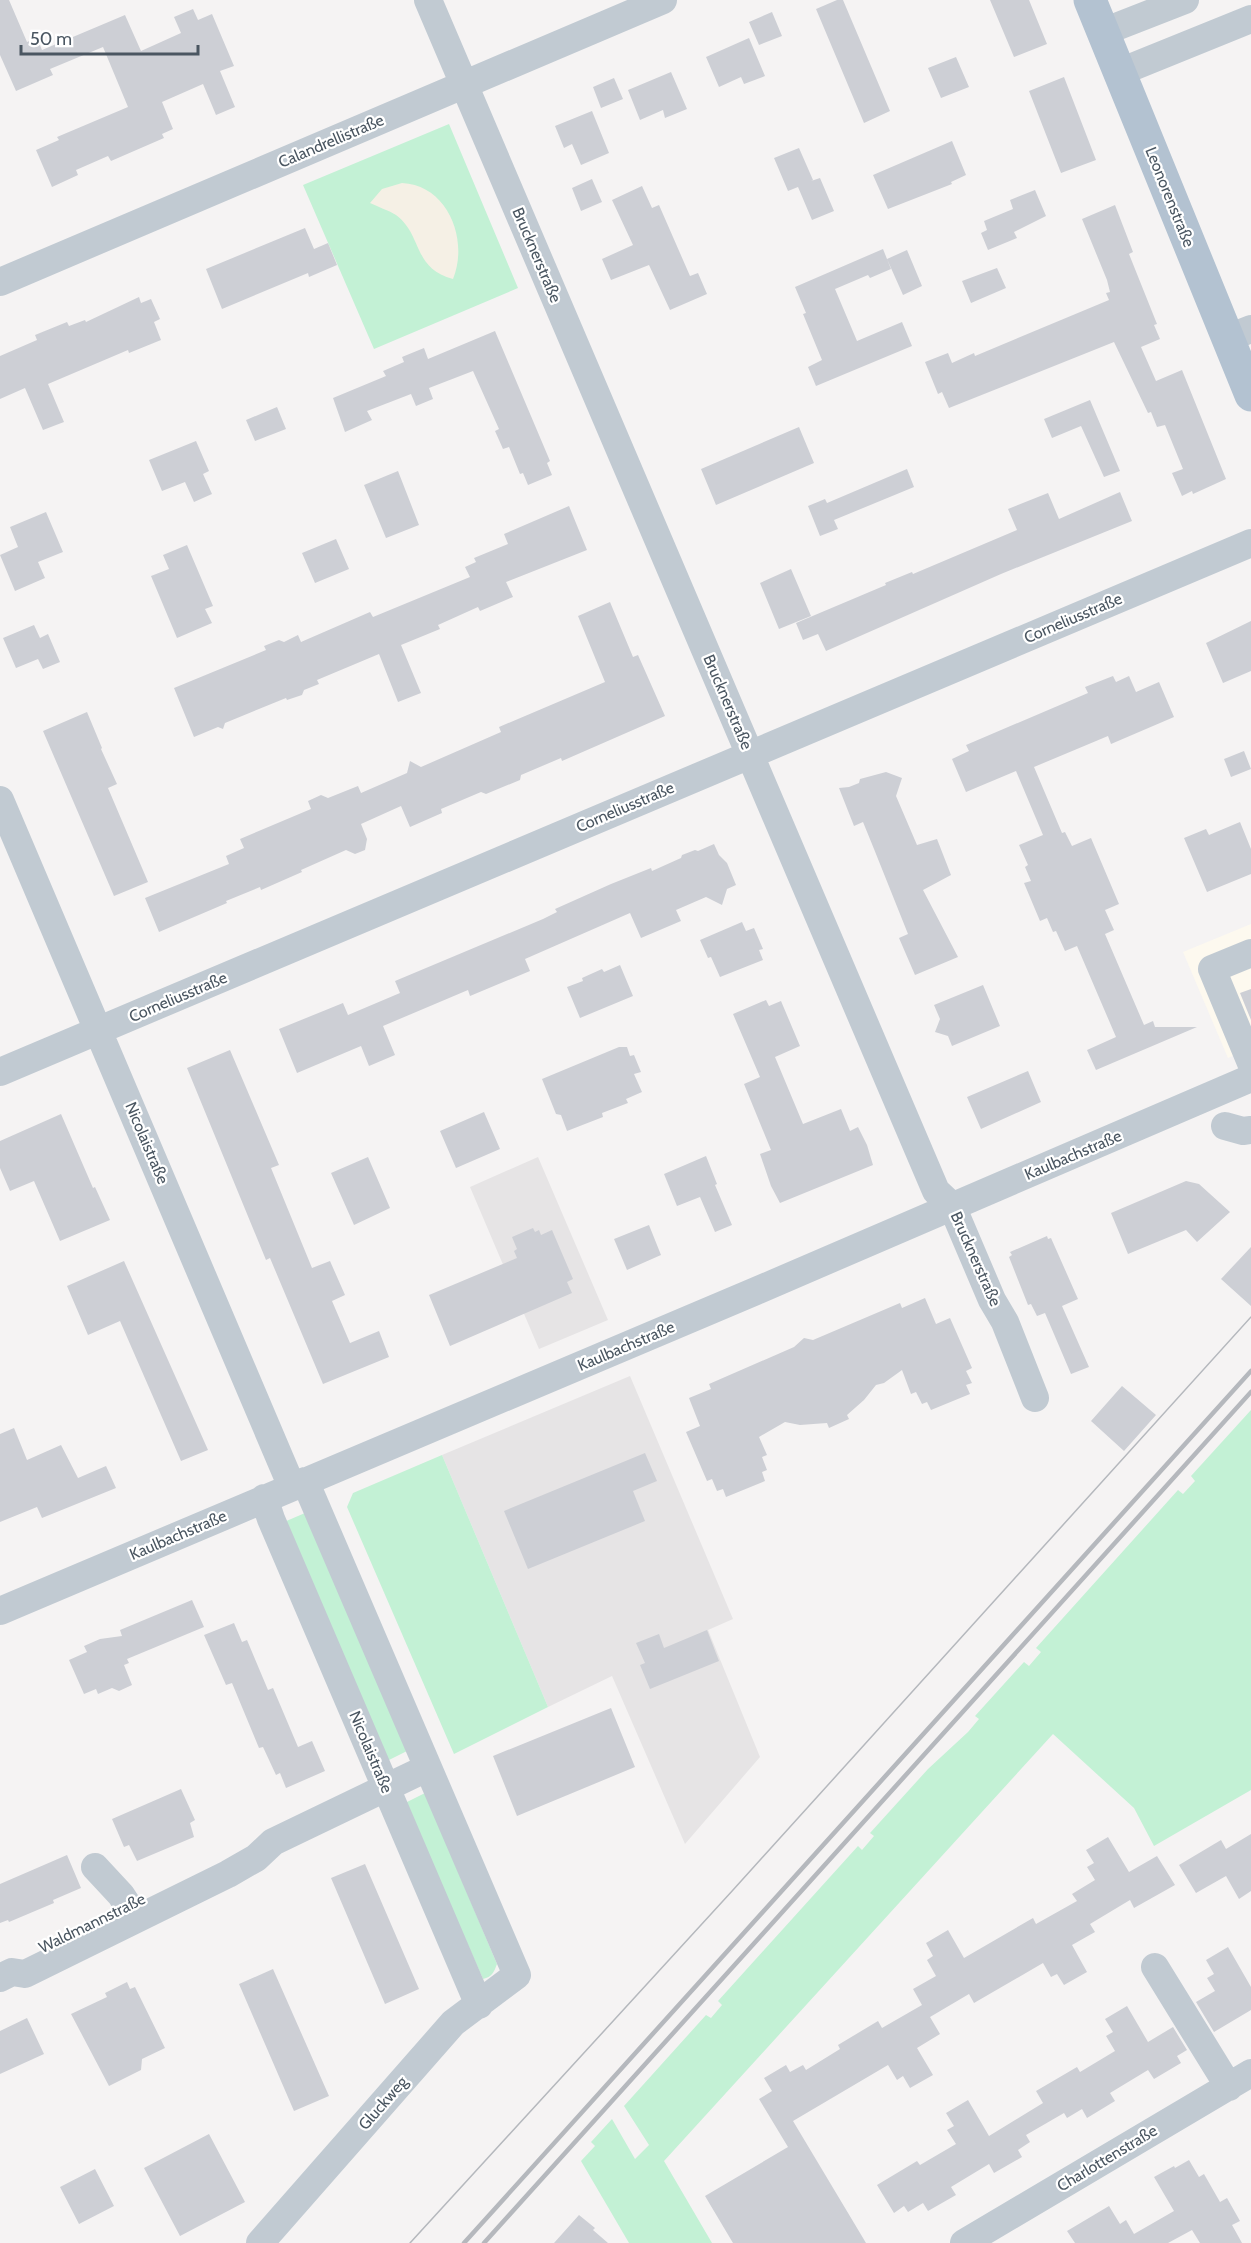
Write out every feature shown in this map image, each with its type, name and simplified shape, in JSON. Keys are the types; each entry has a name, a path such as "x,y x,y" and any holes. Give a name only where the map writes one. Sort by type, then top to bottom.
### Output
{"main road":[{"name":"Leonorenstraße","path":"1090,0 1120,72 1239,334 1251,395"}],"street":[{"name":"Brucknerstraße","path":"428,0 936,1191 952,1206 992,1300 1005,1322 1035,1398"},
{"name":"Calandrellistraße","path":"0,282 663,0"},
{"path":"1103,32 1185,0"},
{"path":"1120,72 1251,19"},
{"name":"Corneliusstraße","path":"0,1072 1251,543"},
{"name":"Nicolaistraße","path":"0,800 99,1030 517,1975"},
{"path":"1251,953 1212,969 1251,1063"},
{"name":"Kaulbachstraße","path":"0,1611 1251,1078"},
{"name":"Nicolaistraße","path":"264,1498 479,2005"},
{"name":"Waldmannstraße","path":"6,1975 17,1959 132,1912 182,1887 248,1846 273,1842 427,1768"},
{"path":"95,1867 121,1895 132,1912"},
{"path":"1155,1966 1240,2080"},
{"name":"Gluckweg","path":"260,2243 453,2023 517,1975"},
{"name":"Charlottenstraße","path":"964,2243 1240,2080"}],"shaded area":[{"path":"1251,924 1251,1048 1228,1058 1183,952"},
{"path":"538,1157 608,1320 539,1349 470,1187"},
{"path":"630,1376 733,1619 708,1630 760,1757 685,1844 612,1676 548,1707 442,1455"}],"green space":[{"path":"449,124 518,288 374,349 303,185"},
{"path":"1251,1410 1251,1790 1154,1846 1134,1808 1053,1734 664,2161 712,2243 629,2243 581,2161 595,2146 591,2142 612,2119 635,2159 649,2145 624,2106 706,2015 711,2018 722,2005 718,2001 858,1846 862,1850 874,1836 870,1833 928,1769 968,1732 979,1719 975,1716 1024,1662 1029,1666 1041,1652 1036,1648 1178,1490 1183,1494 1195,1481 1191,1476"},
{"path":"442,1455 548,1707 454,1754 347,1507 353,1493"},
{"path":"305,1513 407,1751 387,1761 284,1522"},
{"path":"425,1793 497,1964 492,1974 483,1979 405,1803"}],"sand":[{"path":"402,183 418,186 432,193 451,217 458,248 453,279 440,274 424,259 405,223 396,215 370,203 382,189"}],"building":[{"path":"0,0 9,0 27,42 37,38 42,50 125,15 141,51 181,33 174,17 193,9 198,20 212,14 234,66 220,71 235,107 216,115 203,84 162,102 173,129 162,134 164,138 111,161 108,156 76,170 78,175 52,187 36,150 59,140 57,137 128,107 103,47 50,69 53,75 16,91 0,55"},
{"path":"837,0 843,0 890,111 864,123 816,9"},
{"path":"990,0 1029,0 1047,44 1014,57"},
{"path":"772,12 782,36 759,45 749,22"},
{"path":"749,38 765,76 744,84 741,77 719,87 706,57"},
{"path":"956,57 969,87 941,98 928,68"},
{"path":"671,72 687,109 665,118 663,110 640,120 628,90"},
{"path":"1064,77 1096,160 1061,173 1029,91"},
{"path":"614,78 623,99 601,108 593,87"},
{"path":"592,111 609,153 581,165 572,144 564,148 555,126"},
{"path":"952,141 966,175 951,182 952,184 888,209 873,175"},
{"path":"799,148 813,180 811,181 820,178 834,211 812,220 798,187 788,191 774,158"},
{"path":"592,179 602,202 581,211 572,188"},
{"path":"642,186 652,208 659,205 690,276 698,273 707,294 670,310 649,265 611,280 602,259 633,245 612,200"},
{"path":"1035,190 1046,216 1014,232 1017,238 988,250 981,233 987,230 984,221 1013,209 1010,200"},
{"path":"1115,205 1133,252 1129,254 1157,324 1154,325 1160,339 1141,347 1156,381 1182,370 1226,479 1193,494 1192,491 1182,496 1172,473 1183,469 1165,425 1157,427 1151,412 1148,413 1114,342 949,408 942,392 938,394 925,362 948,353 952,363 974,353 975,356 1109,300 1106,293 1110,292 1107,280 1082,219"},
{"path":"305,228 314,249 328,243 337,265 309,277 308,273 222,309 206,269"},
{"path":"883,249 891,269 870,278 868,275 835,289 857,341 902,322 912,346 816,386 808,367 822,360 803,314 806,313 795,287"},
{"path":"907,250 922,286 903,295 887,259"},
{"path":"997,268 1006,288 971,303 962,281"},
{"path":"139,297 141,303 151,299 160,319 154,322 161,340 129,353 128,350 48,384 64,422 43,430 25,388 0,399 0,356 37,340 35,335 67,322 69,326 85,320 86,322"},
{"path":"495,331 550,461 547,463 552,475 528,485 523,473 520,474 509,447 503,449 495,431 499,429 473,371 429,388 433,399 416,406 411,394 367,411 372,420 345,432 333,398 386,376 383,371 404,362 402,357 424,348 428,359"},
{"path":"1090,400 1120,471 1104,477 1081,426 1052,438 1044,419"},
{"path":"277,407 286,429 255,441 246,420"},
{"path":"799,427 814,463 716,505 701,469"},
{"path":"196,441 209,471 203,474 212,494 194,502 185,482 162,491 149,460"},
{"path":"907,469 914,487 834,520 838,529 820,536 808,506 825,499 827,503"},
{"path":"398,471 419,525 386,538 364,485"},
{"path":"1120,492 1132,521 1001,574 826,651 818,634 803,640 796,623 886,585 885,583 912,572 913,574 1017,530 1008,509 1048,493 1059,519"},
{"path":"569,506 587,550 506,582 513,597 480,611 478,607 438,625 440,629 401,645 421,693 398,702 379,654 317,680 319,684 304,690 302,695 287,700 286,698 225,723 223,729 218,727 194,737 174,688 266,650 264,646 279,640 284,642 298,635 301,642 370,612 373,617 470,577 465,567 476,562 474,558 508,544 504,534"},
{"path":"46,512 63,552 38,562 45,578 15,591 0,555 18,547 10,527"},
{"path":"336,539 349,569 315,583 302,553"},
{"path":"187,545 213,606 205,609 212,623 177,638 151,576 169,569 163,555"},
{"path":"791,569 811,616 779,629 760,583"},
{"path":"610,602 633,657 638,655 665,716 562,761 561,758 521,775 520,780 486,794 481,792 441,809 442,813 410,827 401,806 361,824 367,839 365,850 355,854 346,850 261,890 260,887 159,932 145,898 229,864 226,856 244,848 240,839 311,809 308,801 321,795 328,798 358,786 361,793 407,773 410,761 421,767 501,732 499,727 605,682 578,616"},
{"path":"1251,621 1251,671 1223,683 1206,643"},
{"path":"34,625 40,638 48,634 60,662 43,669 38,659 16,668 3,638"},
{"path":"1113,676 1116,682 1129,676 1136,692 1159,682 1174,717 1111,744 1108,736 1034,767 1062,833 1065,832 1072,846 1091,838 1119,904 1105,910 1114,930 1105,934 1144,1025 1153,1021 1155,1027 1197,1027 1096,1070 1087,1050 1116,1037 1077,946 1065,951 1047,918 1040,921 1024,883 1031,881 1025,867 1028,865 1019,845 1043,835 1016,771 966,792 952,759 969,751 966,745 1088,693 1085,687"},
{"path":"87,712 117,784 108,788 148,882 114,896 43,731"},
{"path":"1244,751 1251,769 1231,777 1224,759"},
{"path":"886,772 902,778 896,796 917,845 937,839 951,875 923,890 958,957 915,975 899,938 908,934 874,849 863,822 854,826 839,788 849,787 859,783 860,779"},
{"path":"1240,822 1251,849 1251,874 1207,892 1184,838 1206,829 1209,835"},
{"path":"714,844 719,855 727,863 736,885 727,889 722,905 706,897 676,910 681,921 641,938 630,913 525,959 530,971 470,996 468,990 383,1026 395,1055 369,1066 361,1046 297,1073 279,1029 343,1003 348,1015 400,993 395,981 543,919 557,912 555,909 611,884 651,868 652,871 681,858 682,855"},
{"path":"742,922 746,931 754,928 763,949 759,950 763,960 720,977 700,940"},
{"path":"620,965 633,996 580,1018 567,987 583,981 582,978 602,969 604,972"},
{"path":"983,985 1000,1026 952,1046 948,1036 935,1032 940,1019 934,1005"},
{"path":"1251,989 1251,1020 1240,993"},
{"path":"766,1000 769,1006 781,1001 800,1046 775,1057 803,1124 841,1109 850,1131 858,1127 873,1165 780,1203 771,1186 760,1154 771,1150 744,1084 760,1077 733,1014"},
{"path":"619,1047 627,1047 630,1056 634,1055 641,1072 634,1074 642,1092 626,1099 628,1103 602,1113 603,1117 567,1131 561,1115 556,1114 542,1079"},
{"path":"230,1050 279,1165 271,1168 312,1268 330,1261 345,1295 332,1301 350,1343 379,1331 389,1357 323,1384 270,1258 266,1260 187,1068"},
{"path":"1028,1071 1041,1102 981,1129 967,1097"},
{"path":"484,1112 500,1149 456,1168 440,1131"},
{"path":"61,1114 93,1188 95,1187 110,1220 60,1241 34,1181 10,1191 0,1168 0,1141"},
{"path":"706,1156 717,1184 715,1185 732,1225 715,1232 700,1197 677,1206 664,1174"},
{"path":"368,1157 390,1208 354,1225 331,1173"},
{"path":"1186,1181 1199,1184 1230,1212 1197,1242 1186,1230 1128,1254 1111,1213"},
{"path":"649,1225 661,1255 627,1270 614,1239"},
{"path":"533,1228 535,1232 539,1230 541,1235 552,1230 573,1279 567,1282 572,1293 450,1346 429,1295 517,1258 514,1251 517,1249 512,1237"},
{"path":"1047,1236 1048,1239 1051,1238 1078,1299 1062,1306 1089,1367 1071,1374 1045,1313 1037,1316 1031,1304 1028,1305 1009,1257 1012,1255 1010,1252"},
{"path":"1251,1247 1251,1306 1221,1279"},
{"path":"124,1261 208,1450 181,1461 120,1321 88,1335 67,1286"},
{"path":"925,1298 936,1324 950,1318 972,1368 966,1371 972,1383 966,1385 970,1394 931,1410 927,1402 922,1404 916,1392 911,1394 902,1370 884,1383 876,1385 847,1415 849,1419 829,1428 827,1423 800,1425 785,1422 759,1437 767,1455 762,1457 767,1470 762,1472 765,1481 726,1497 723,1489 717,1491 712,1479 707,1481 686,1432 700,1426 689,1398 711,1389 709,1384 794,1347 804,1338 813,1340 900,1303 902,1308"},
{"path":"1122,1386 1156,1415 1124,1451 1091,1421"},
{"path":"14,1428 27,1460 61,1445 78,1478 106,1466 116,1488 42,1518 37,1507 0,1522 0,1434"},
{"path":"645,1453 657,1481 633,1491 645,1521 528,1569 504,1511"},
{"path":"192,1600 204,1627 127,1659 129,1663 124,1665 132,1685 119,1691 112,1688 98,1694 96,1689 84,1694 69,1660 87,1652 84,1646 100,1639 122,1636 120,1630"},
{"path":"234,1623 242,1642 247,1640 268,1690 273,1688 298,1747 312,1741 325,1771 286,1788 280,1773 276,1775 263,1747 259,1748 232,1683 226,1685 204,1635"},
{"path":"707,1630 719,1661 650,1689 640,1665 645,1663 636,1643 659,1634 664,1648"},
{"path":"611,1708 635,1767 517,1816 493,1756"},
{"path":"181,1789 195,1820 190,1823 194,1837 137,1861 129,1845 124,1847 112,1819"},
{"path":"1251,1834 1251,1891 1239,1899 1226,1876 1196,1893 1179,1865 1221,1840 1226,1849"},
{"path":"1108,1837 1129,1872 1157,1856 1175,1885 1134,1908 1130,1900 1090,1924 1095,1932 1072,1945 1087,1972 1064,1985 1057,1974 1051,1977 1043,1963 974,2003 969,1994 930,2017 940,2034 917,2048 933,2075 910,2088 903,2076 897,2080 888,2065 793,2121 866,2243 733,2243 705,2196 788,2147 759,2099 772,2091 764,2078 786,2065 790,2072 803,2065 806,2070 840,2049 838,2045 878,2021 882,2028 922,2005 913,1989 936,1976 927,1960 933,1956 926,1943 948,1930 964,1958 1033,1918 1036,1924 1077,1901 1072,1894 1095,1880 1087,1867 1094,1863 1086,1850"},
{"path":"67,1855 81,1888 53,1900 54,1903 9,1922 8,1920 0,1923 0,1884"},
{"path":"365,1864 419,1989 385,2004 331,1878"},
{"path":"1228,1947 1251,1987 1251,2010 1214,2032 1196,2002 1215,1991 1207,1978 1214,1974 1206,1960"},
{"path":"273,1969 329,2096 294,2111 239,1984"},
{"path":"127,1982 130,1989 135,1987 165,2048 142,2059 141,2070 109,2086 71,2014 107,1997 105,1993"},
{"path":"1127,2006 1148,2042 1173,2027 1187,2050 1177,2056 1181,2063 1154,2079 1148,2070 1110,2093 1115,2101 1087,2118 1082,2109 1067,2118 1064,2113 1026,2135 1030,2142 1018,2150 1022,2157 994,2173 989,2164 951,2187 956,2195 928,2211 923,2203 908,2212 904,2206 894,2213 877,2185 917,2161 920,2165 956,2144 947,2130 954,2126 946,2113 968,2100 989,2136 1043,2103 1036,2091 1077,2067 1080,2072 1115,2051 1106,2036 1113,2032 1105,2019"},
{"path":"27,2018 44,2054 0,2074 0,2031"},
{"path":"209,2134 245,2202 180,2236 144,2168"},
{"path":"1189,2160 1199,2177 1204,2174 1220,2202 1227,2198 1240,2221 1232,2225 1242,2243 1200,2243 1192,2230 1168,2243 1075,2243 1067,2231 1109,2206 1120,2224 1126,2220 1134,2234 1174,2211 1154,2177"},
{"path":"95,2169 114,2206 79,2224 60,2187"},
{"path":"579,2215 595,2228 593,2230 608,2243 554,2243"}],"tram line":[{"path":"410,2243 1251,1317"}],"railway":[{"path":"464,2243 1251,1371"},
{"path":"484,2243 1251,1392"}]}
